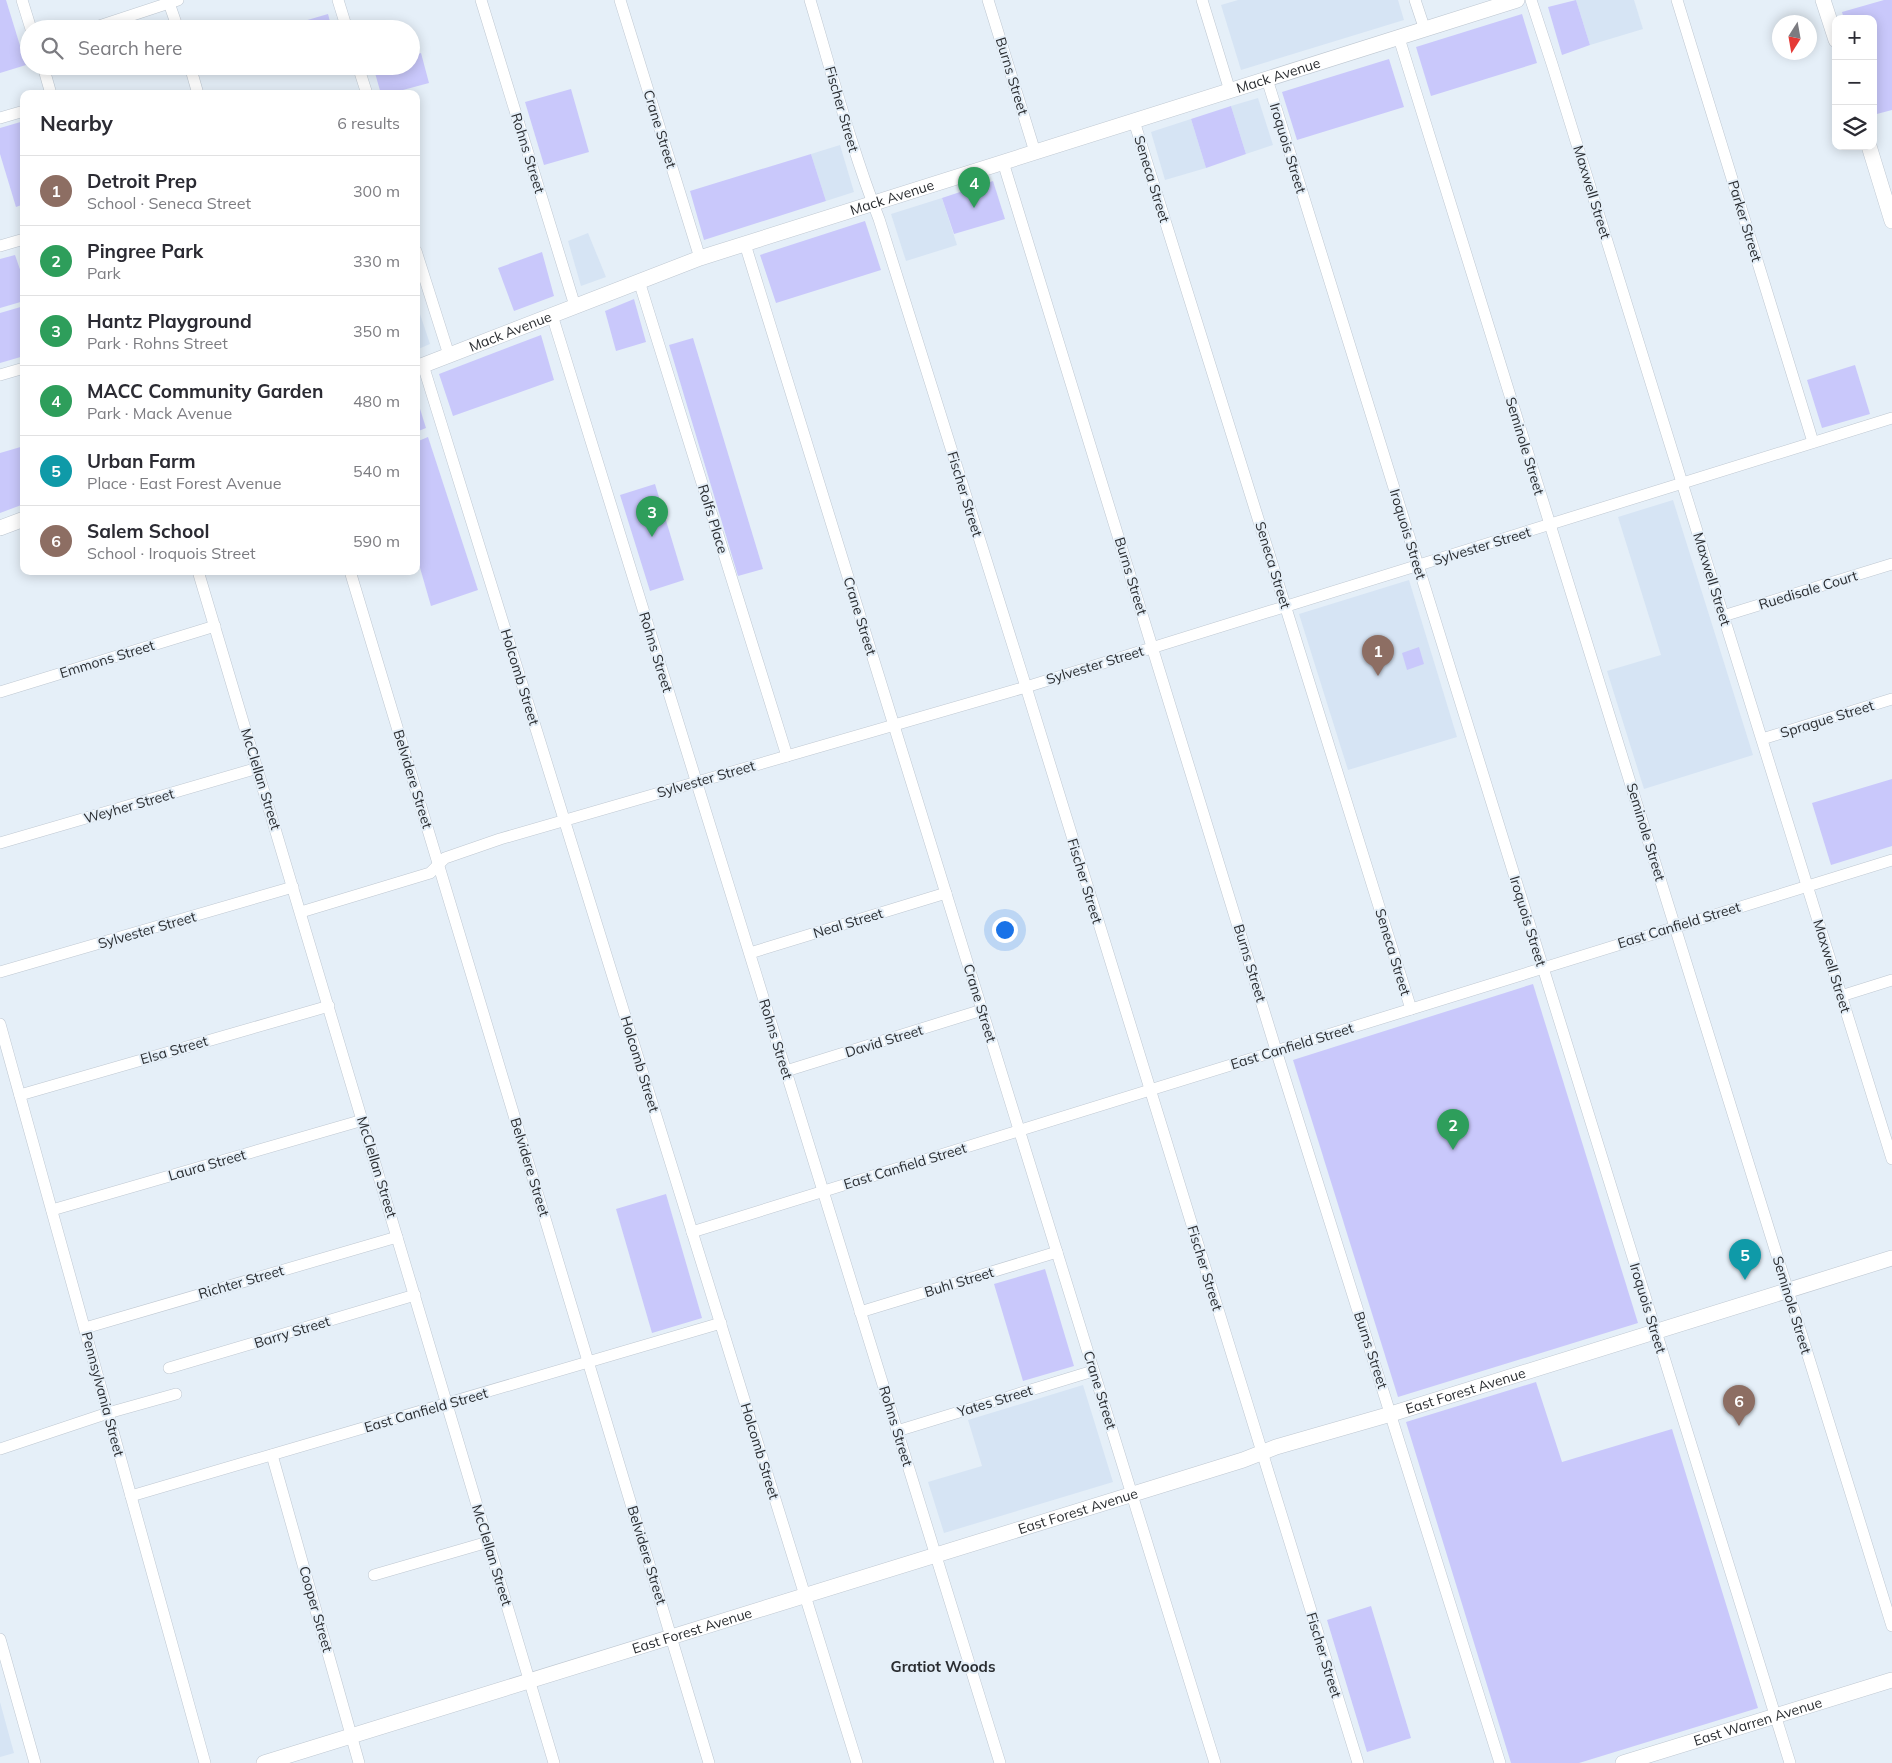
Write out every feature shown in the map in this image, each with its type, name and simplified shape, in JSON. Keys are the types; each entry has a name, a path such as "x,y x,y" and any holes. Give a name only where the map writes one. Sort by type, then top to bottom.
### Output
{"main road":[{"name":"Mack Avenue","path":"420,366 700,258 1517,0"},
{"path":"1823,0 1832,28"},
{"path":"1870,150 1892,221"},
{"path":"0,528 20,520"},
{"name":"East Forest Avenue","path":"264,1763 1892,1258"},
{"name":"East Warren Avenue","path":"1623,1763 1644,1760 1774,1716 1892,1680"}],"street":[{"path":"22,0 28,20"},
{"path":"338,0 344,20"},
{"name":"Rohns Street","path":"481,0 576,306"},
{"name":"Crane Street","path":"620,0 700,258"},
{"name":"Fischer Street","path":"810,0 850,137 1026,687 1358,1763"},
{"name":"Burns Street","path":"988,0 1035,152"},
{"path":"1202,0 1230,91"},
{"path":"1415,0 1424,30"},
{"name":"Maxwell Street","path":"1531,0 1841,996 1886,1121 1892,1159"},
{"name":"Parker Street","path":"1677,0 1813,442"},
{"path":"116,20 172,1 176,20"},
{"name":"Seminole Street","path":"1399,38 1892,1626"},
{"path":"46,75 50,90"},
{"path":"193,75 197,90"},
{"path":"361,75 366,90"},
{"name":"Iroquois Street","path":"1267,79 1790,1763"},
{"path":"0,118 20,112"},
{"name":"Seneca Street","path":"1134,122 1411,1009"},
{"name":"Burns Street","path":"1003,162 1276,1051 1500,1763"},
{"path":"0,246 20,240"},
{"name":"Crane Street","path":"745,244 1215,1763"},
{"path":"420,264 449,355"},
{"name":"Rolfs Place","path":"640,281 787,756"},
{"name":"Rohns Street","path":"552,315 1000,1763"},
{"name":"Holcomb Street","path":"420,366 565,821 857,1763"},
{"path":"0,375 20,369"},
{"name":"Sylvester Street","path":"301,912 430,873 445,858 450,856 1026,687 1892,418"},
{"name":"Ruedisale Court","path":"1724,616 1892,564"},
{"name":"McClellan Street","path":"199,575 554,1763"},
{"name":"Belvidere Street","path":"351,575 708,1763"},
{"name":"Emmons Street","path":"0,692 215,626"},
{"name":"Sprague Street","path":"1762,739 1892,699"},
{"name":"Weyher Street","path":"0,843 258,768"},
{"name":"East Canfield Street","path":"692,1232 1892,860"},
{"name":"Sylvester Street","path":"0,972 293,887"},
{"name":"Neal Street","path":"750,953 946,893"},
{"path":"1841,996 1892,980"},
{"name":"Elsa Street","path":"20,1095 329,1006"},
{"name":"David Street","path":"786,1071 982,1010"},
{"name":"Pennsylvania Street","path":"0,1024 206,1763"},
{"name":"Laura Street","path":"52,1210 363,1120"},
{"name":"Richter Street","path":"85,1328 397,1237"},
{"name":"Buhl Street","path":"860,1312 1057,1252"},
{"name":"Barry Street","path":"169,1368 414,1295"},
{"name":"East Canfield Street","path":"131,1496 720,1323"},
{"name":"Yates Street","path":"897,1432 1093,1371"},
{"path":"0,1449 176,1394"},
{"name":"Cooper Street","path":"272,1454 359,1763"},
{"path":"374,1575 488,1542"},
{"path":"0,1639 32,1762"}],"shaded area":[{"path":"0,0 6,0 20,46 20,67 0,73"},
{"path":"1238,0 1398,0 1404,20 1241,70 1221,5"},
{"path":"1576,0 1634,0 1643,29 1590,45"},
{"path":"1576,0 1590,45 1562,55 1548,7"},
{"path":"1884,0 1892,0 1892,110 1877,114 1877,15 1843,15 1842,12"},
{"path":"328,14 330,20 307,20"},
{"path":"1522,14 1537,63 1431,96 1416,47"},
{"path":"420,53 429,83 403,90 380,90 376,75 420,75"},
{"path":"1389,59 1404,107 1297,140 1282,92"},
{"path":"571,89 589,152 544,165 525,102"},
{"path":"1258,98 1273,145 1246,154 1231,106"},
{"path":"1231,106 1246,154 1206,168 1191,119"},
{"path":"1191,119 1206,168 1165,180 1151,132"},
{"path":"20,122 20,206 16,207 0,154 0,128"},
{"path":"840,145 854,192 826,201 811,154"},
{"path":"811,154 826,201 704,240 690,191"},
{"path":"993,181 1005,219 954,234 942,198"},
{"path":"942,198 957,245 906,261 891,214"},
{"path":"865,221 881,270 776,303 760,255"},
{"path":"588,233 606,277 581,286 568,241"},
{"path":"542,252 554,296 514,311 498,268"},
{"path":"15,255 20,269 20,302 0,308 0,259"},
{"path":"634,299 646,342 616,351 605,311"},
{"path":"20,307 20,357 0,363 0,313"},
{"path":"420,314 430,344 420,348"},
{"path":"541,335 554,380 453,416 439,374"},
{"path":"693,338 763,569 738,576 669,345"},
{"path":"1855,365 1870,414 1822,428 1807,380"},
{"path":"420,409 426,428 420,430"},
{"path":"428,437 478,590 431,606 420,568 420,440"},
{"path":"20,447 20,506 0,513 0,453"},
{"path":"655,484 684,580 650,591 620,495"},
{"path":"1673,500 1753,755 1644,789 1607,671 1661,655 1618,517"},
{"path":"1409,580 1457,737 1348,770 1299,614"},
{"path":"1419,647 1424,664 1407,670 1402,653"},
{"path":"1892,779 1892,846 1831,865 1812,803"},
{"path":"1533,984 1638,1323 1398,1397 1293,1060"},
{"path":"666,1194 702,1318 652,1333 616,1209"},
{"path":"1045,1269 1074,1366 1023,1381 994,1284"},
{"path":"1536,1382 1562,1462 1672,1429 1758,1708 1579,1763 1511,1763 1406,1422"},
{"path":"1083,1385 1113,1482 944,1533 928,1482 982,1466 968,1420"},
{"path":"1371,1606 1411,1738 1367,1752 1327,1620"},
{"path":"0,1702 14,1753 0,1757"}],"place":[{"name":"MACC Community Garden","path":"974,208"},
{"name":"Hantz Playground","path":"652,537"},
{"name":"Detroit Prep","path":"1378,676"},
{"name":"Pingree Park","path":"1453,1150"},
{"name":"Urban Farm","path":"1745,1280"},
{"name":"Salem School","path":"1739,1426"}],"district":[{"name":"Gratiot Woods","path":"943,1667"}]}
